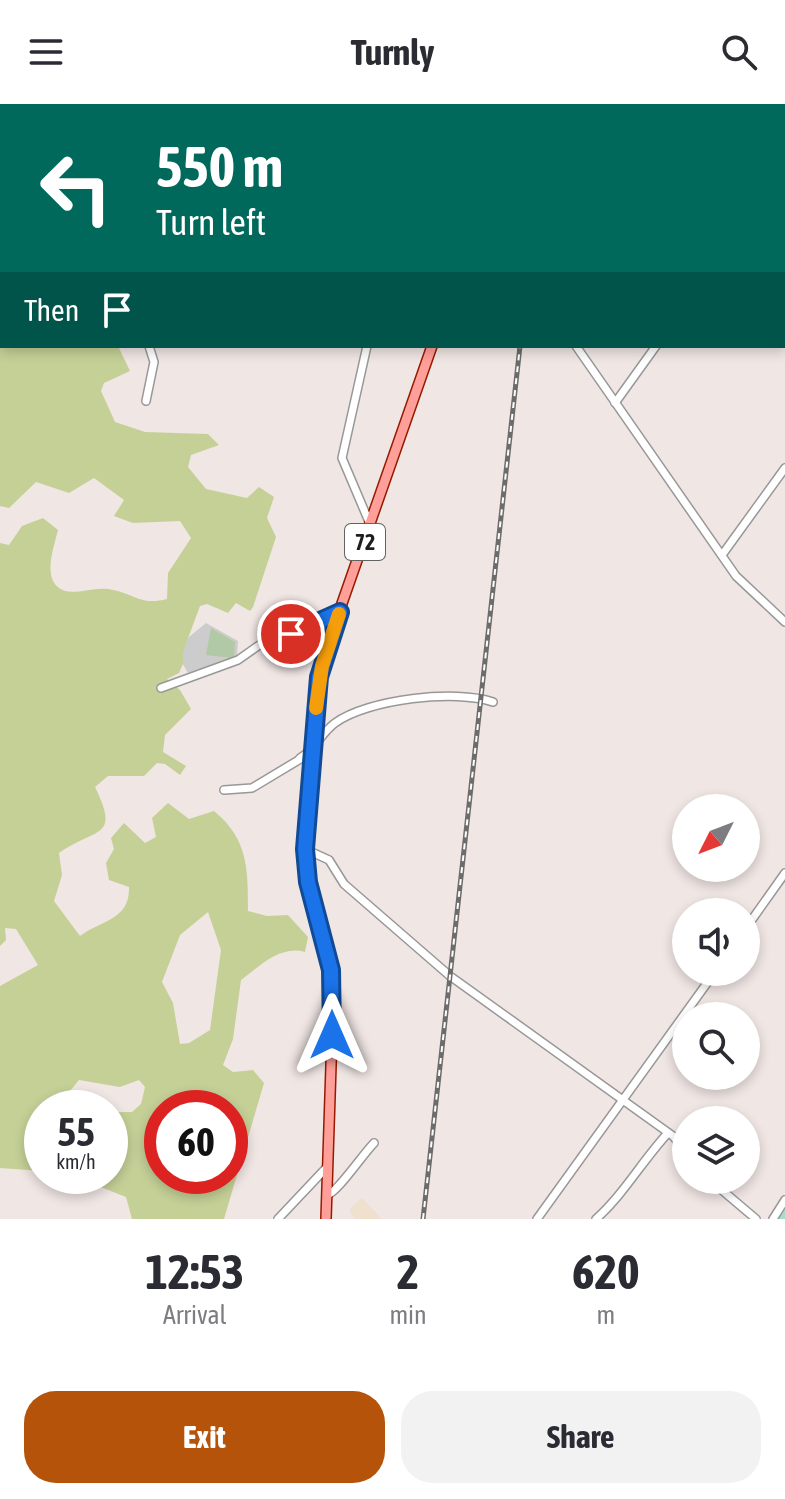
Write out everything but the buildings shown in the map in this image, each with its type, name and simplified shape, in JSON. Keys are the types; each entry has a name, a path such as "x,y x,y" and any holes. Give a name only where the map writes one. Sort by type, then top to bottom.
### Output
{"main road":[{"name":"72","path":"326,1219 331,970 308,882 305,849 319,677 431,348"}],"street":[{"path":"146,401 154,362 150,348"},
{"path":"367,348 342,458 371,526"},
{"path":"577,348 736,576 785,622"},
{"path":"615,403 655,348"},
{"path":"722,555 785,468"},
{"path":"161,688 238,660 265,641 314,627 334,612 340,612"},
{"path":"224,790 252,788 317,745 337,721 402,700 465,694 493,702"},
{"path":"315,725 327,731"},
{"path":"300,758 312,759"},
{"path":"305,849 329,860 344,884 450,976 672,1137"},
{"path":"760,908 785,873"},
{"path":"537,1219 705,986"},
{"path":"596,1219 619,1198 635,1170 668,1133"},
{"path":"327,1195 333,1194 349,1170 374,1143"},
{"path":"278,1219 328,1166"},
{"path":"727,1194 756,1219"},
{"path":"773,1219 785,1200"}],"shaded area":[{"path":"206,623 238,641 237,657 188,673 178,656 189,637"},
{"path":"362,1198 382,1219 355,1219 349,1210"}],"green space":[{"path":"0,348 119,348 130,371 104,383 101,391 115,422 145,432 208,434 219,445 191,455 188,467 206,489 247,498 259,487 274,497 267,518 276,537 250,611 236,603 228,613 207,604 200,606 183,652 179,673 167,679 180,690 191,709 165,735 163,752 186,766 180,775 165,764 157,763 144,776 108,776 95,787 105,824 93,835 59,853 62,875 54,901 80,936 119,913 125,906 129,887 109,880 106,863 114,849 111,838 124,823 145,843 156,837 152,818 168,803 189,819 214,811 234,832 244,855 248,911 267,916 288,915 308,937 305,952 279,954 241,980 233,1039 223,1065 233,1072 253,1070 264,1083 248,1137 248,1090 144,1090 139,1080 120,1087 79,1080 71,1090 24,1090 24,1170 0,1168 0,986 38,965 16,929 5,928 6,940 0,946 0,543 9,545 22,526 43,518 58,530 51,564 57,587 70,592 108,589 143,600 158,601 167,599 168,573 191,538 180,521 133,523 114,516 124,500 94,478 69,493 36,482 9,508 0,506","holes":["208,912 221,950 210,1030 189,1043 180,1044 173,1003 162,982 180,935"]},
{"path":"211,628 235,642 234,658 206,655"},
{"path":"144,1091 144,1194 231,1194 224,1219 132,1219 126,1197 118,1194 128,1194 128,1112 141,1104"}],"waterway":[{"path":"782,1219 785,1215"}],"railway":[{"path":"423,1219 520,348"}],"slow traffic":[{"path":"316,708 325,652 339,614"}],"route":[{"path":"291,634 314,627 334,612 340,612 319,677 305,849 308,882 331,970 332,1035"}]}
